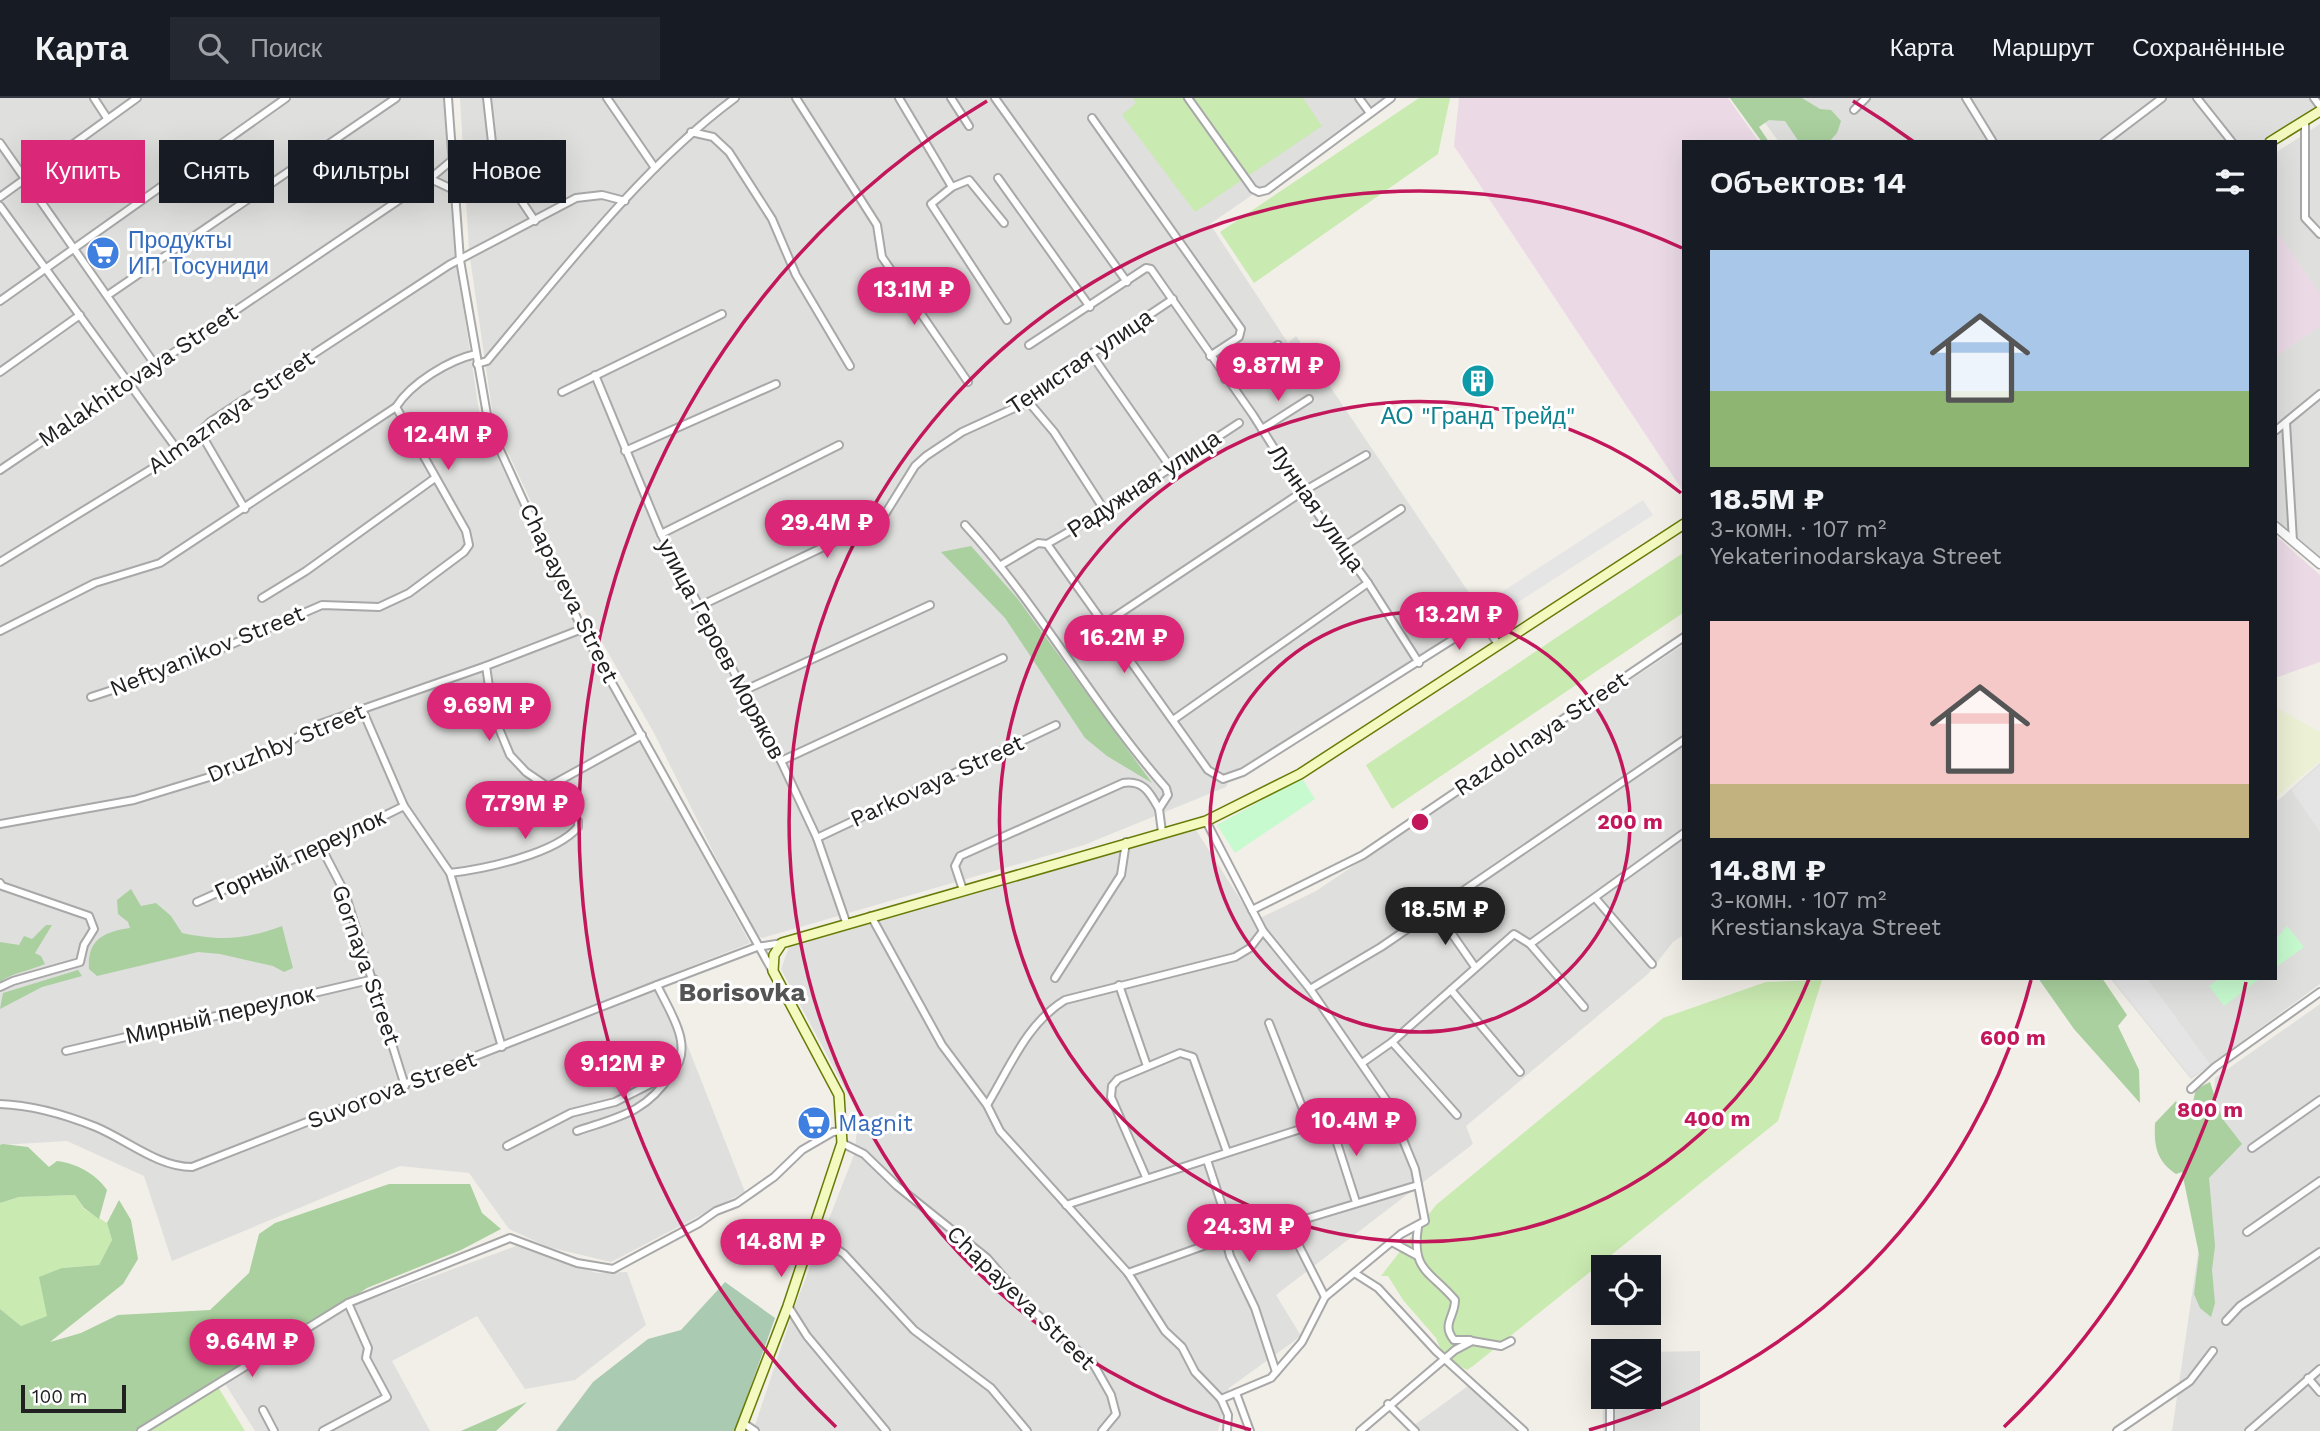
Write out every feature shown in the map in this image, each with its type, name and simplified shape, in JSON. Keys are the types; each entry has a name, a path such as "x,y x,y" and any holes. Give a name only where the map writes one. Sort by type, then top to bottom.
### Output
{"main road":[{"path":"2273,140 2320,108"},
{"path":"773,971 774,956 782,943 846,922 1206,821 1300,774 1682,525"},
{"name":"Chapayeva Street","path":"741,1427 788,1306 842,1143 843,1131 839,1095 829,1071 773,971"}],"street":[{"path":"93,98 107,118"},
{"path":"76,140 137,98"},
{"path":"0,301 286,98"},
{"path":"108,295 396,98"},
{"name":"Chapayeva Street","path":"448,98 450,140"},
{"path":"487,98 494,160 535,220"},
{"path":"607,98 655,167"},
{"path":"477,364 487,361 655,167 691,132 734,98"},
{"path":"796,98 877,225 883,257 968,382"},
{"path":"899,98 952,187"},
{"path":"951,98 969,126"},
{"path":"995,98 1127,282 1029,345"},
{"path":"1188,98 1253,189 1259,192 1267,190 1391,98"},
{"path":"1359,98 1370,113"},
{"path":"1854,110 1866,98"},
{"path":"1966,98 1992,140"},
{"path":"2107,140 2162,98"},
{"path":"2197,98 2230,140"},
{"path":"2314,98 2320,108"},
{"path":"1092,118 1241,329 1239,337 1210,356"},
{"path":"2305,120 2305,218 2320,234"},
{"path":"691,132 713,137 729,152 772,219 796,275 850,366"},
{"path":"0,143 21,172"},
{"name":"Malakhitovaya Street","path":"434,175 448,163"},
{"path":"998,178 1090,307"},
{"path":"0,197 21,179"},
{"path":"1003,223 972,182 964,181 934,200 932,208 1007,320"},
{"name":"Almaznaya Street","path":"0,562 179,452 210,422 460,260 588,195 625,201"},
{"path":"43,203 156,366"},
{"name":"Malakhitovaya Street","path":"0,470 394,203"},
{"name":"Chapayeva Street","path":"455,203 460,260 489,426 582,629 757,947 773,971"},
{"path":"0,206 179,452"},
{"name":"Лунная улица","path":"1127,282 1149,268 1163,285 1302,492 1368,583 1419,663"},
{"name":"Тенистая улица","path":"698,607 881,519 915,466 962,432 1007,413 1172,299"},
{"path":"562,392 722,314"},
{"path":"0,372 80,315"},
{"path":"1225,379 1278,345"},
{"path":"0,631 95,583 160,563 397,407 404,395 451,363 476,354"},
{"path":"1092,355 1171,468"},
{"name":"улица Героев Моряков","path":"595,375 661,534 780,761 817,838 846,922"},
{"path":"625,451 776,384"},
{"path":"2277,430 2320,394"},
{"path":"1262,429 1309,399"},
{"path":"1027,400 1054,432 1105,511"},
{"path":"397,407 435,478"},
{"name":"Радужная улица","path":"1001,565 1038,543 1047,544 1105,511 1239,423"},
{"path":"2286,424 2293,541"},
{"path":"200,432 245,509"},
{"path":"661,534 839,445"},
{"path":"1104,624 1302,492 1366,454"},
{"name":"Neftyanikov Street","path":"92,697 170,671 322,606 379,607 409,593 442,570 469,545 466,531 435,478 306,571 262,598"},
{"path":"1343,547 1401,509"},
{"path":"965,525 1001,565 1136,754 1166,788 1168,795 1159,809"},
{"path":"2277,528 2320,564"},
{"path":"1047,544 1208,770 1223,779 1243,772 1482,621 1498,644"},
{"path":"1173,720 1368,583"},
{"path":"743,691 930,605"},
{"name":"Druzhby Street","path":"0,824 134,800 216,775 273,752 317,725 582,629"},
{"name":"Razdolnaya Street","path":"1252,910 1363,855 1682,637"},
{"path":"780,761 1003,658"},
{"path":"450,873 492,868 572,835 578,827 578,821 548,787 526,772 510,755 499,734 493,714 486,666"},
{"path":"362,709 404,806 450,873 502,1047"},
{"name":"Parkovaya Street","path":"817,838 1056,725"},
{"path":"548,787 642,735"},
{"path":"1310,989 1346,970 1436,911 1682,741"},
{"path":"963,890 955,866 960,856 1123,783 1134,781 1142,785 1159,809 1162,832"},
{"name":"Горный переулок","path":"197,902 321,848 404,806"},
{"path":"1206,821 1263,931 1310,989 1387,1101 1415,1169 1425,1221 1401,1234 1325,1297 1302,1342 1271,1378 1221,1399"},
{"path":"1530,944 1596,899 1607,886 1682,834"},
{"path":"1055,978 1121,875 1126,842"},
{"name":"Gornaya Street","path":"321,848 345,892 405,1086"},
{"path":"0,883 89,916 94,929 84,945 80,962 13,981 0,988"},
{"path":"1596,899 1652,964"},
{"path":"1436,911 1475,967"},
{"path":"870,916 942,1045 987,1105 1000,1131 1128,1273 1165,1331 1182,1347 1195,1371 1221,1399 1228,1415 1227,1431"},
{"path":"987,1105 1035,1023 1048,1010 1065,1000 1235,957 1250,948 1263,931"},
{"path":"1362,1063 1392,1042 1509,936 1518,933 1584,1007"},
{"name":"Suvorova Street","path":"0,1104 19,1105 54,1113 96,1127 167,1163 192,1167 757,947 782,943"},
{"name":"Мирный переулок","path":"66,1051 374,979"},
{"path":"577,1131 641,1109 658,1095 679,1065 683,1041 657,985"},
{"path":"1119,985 1147,1066"},
{"path":"1451,990 1520,1072"},
{"path":"2191,1089 2215,1067 2320,992"},
{"path":"1269,1023 1310,1127"},
{"path":"1392,1042 1457,1115"},
{"path":"1146,1177 1111,1097 1112,1086 1118,1079 1180,1053 1193,1057 1227,1152"},
{"path":"507,1146 571,1113 615,1102 672,1073"},
{"path":"1066,1205 1387,1101"},
{"path":"2252,1148 2320,1101"},
{"path":"615,1102 620,1116"},
{"path":"1330,1121 1356,1202"},
{"path":"141,1431 151,1429 348,1303 447,1265 503,1239 526,1242 537,1249 577,1263 613,1269 699,1223 716,1211 737,1203 774,1177 802,1150 833,1132 843,1131"},
{"name":"Chapayeva Street","path":"842,1143 864,1154 897,1186 987,1258 1031,1308 1094,1365 1111,1395 1116,1414 1102,1431"},
{"path":"1207,1160 1233,1240"},
{"path":"2247,1232 2320,1181"},
{"path":"1128,1273 1189,1250 1293,1223 1418,1185"},
{"path":"1293,1223 1298,1244 1325,1297"},
{"path":"1418,1227 1416,1255 1421,1267 1455,1300 1447,1323 1448,1332 1454,1339 1455,1350"},
{"path":"813,1233 844,1254 914,1330 991,1388 1027,1431"},
{"path":"1233,1240 1228,1248 1230,1256 1255,1308 1276,1372"},
{"path":"1392,1242 1416,1255"},
{"path":"2226,1321 2240,1306 2320,1252"},
{"path":"1356,1274 1378,1289 1445,1358 1524,1431"},
{"path":"323,1431 387,1397 366,1358 368,1348 348,1303"},
{"path":"788,1306 807,1336 886,1431"},
{"path":"1454,1339 1501,1346 1511,1341"},
{"path":"1360,1431 1445,1358 1472,1340"},
{"path":"2117,1431 2176,1393 2190,1381 2213,1352"},
{"path":"2249,1431 2320,1369"},
{"path":"2308,1378 2320,1392"},
{"path":"1236,1393 1250,1431"},
{"path":"1388,1405 1415,1431"},
{"path":"1610,1409 1611,1431"},
{"path":"263,1410 274,1431"},
{"path":"741,1427 755,1431"}],"shaded area":[{"path":"0,98 444,98 448,203 451,203 454,246 479,411 493,448 579,629 750,943 661,978 745,1192 611,1262 548,1247 509,1229 469,1173 400,1166 172,1261 144,1176 67,1141 0,1145"},
{"path":"460,98 1393,98 1210,224 1288,343 1296,336 1484,615 1232,773 1226,787 1084,845 762,938 753,932 654,733 574,593 494,423 469,251 466,203 566,203 566,140 462,140"},
{"path":"1459,98 1728,98 1758,140 1682,140 1682,489 1454,146"},
{"path":"1747,98 2320,98 2320,105 2264,140 1778,140"},
{"path":"2320,124 2320,558 2277,523 2277,152"},
{"path":"2277,232 2320,294 2320,326 2277,356"},
{"path":"1643,500 1653,515 1495,617 1485,603"},
{"path":"2277,537 2320,575 2320,662 2277,677"},
{"path":"1682,646 1682,936 1673,942 1648,974 1466,1126 1473,1144 1276,1295 1301,1336 1229,1388 1218,1431 753,1431 796,1303 854,1155 859,1115 781,969 789,947 1196,830 1254,921 1316,891"},
{"path":"2320,763 2320,984 2191,1079 2112,980 2277,980 2277,801"},
{"path":"2320,765 2320,832 2291,790"},
{"path":"2114,980 2148,980 2210,1064 2191,1077"},
{"path":"2320,1004 2320,1431 2172,1431 2209,1178 2215,1078"},
{"path":"516,1246 597,1273 627,1272 646,1325 575,1380 525,1389 477,1316 392,1361 430,1431 255,1431 224,1382 355,1305"},
{"path":"1700,1351 1700,1431 1603,1431 1603,1409 1661,1409 1661,1352"},
{"path":"1468,1386 1516,1431 1406,1431"}],"green space":[{"path":"1133,98 1303,98 1322,126 1195,212 1122,115 1136,103"},
{"path":"1419,98 1450,98 1438,154 1254,283 1220,232"},
{"path":"1730,98 1802,98 1820,109 1831,110 1841,121 1837,133 1831,140 1798,140 1785,121 1769,120 1759,127 1768,140 1761,140"},
{"path":"971,546 1017,598 1152,783 1107,756 1085,738 1005,618 941,552"},
{"path":"1682,554 1682,614 1392,809 1366,765"},
{"path":"2277,708 2320,732 2320,761 2277,796"},
{"path":"1302,778 1315,799 1235,853 1217,825"},
{"path":"131,889 141,906 156,903 171,916 182,933 232,938 282,926 293,968 284,972 273,966 198,952 97,976 89,969 91,951 94,944 105,935 130,928 128,922 118,914 117,900"},
{"path":"46,925 52,925 35,953 41,956 45,964 0,982 0,942 19,945 24,936 32,939"},
{"path":"2287,926 2304,947 2277,967 2277,938"},
{"path":"78,970 82,976 42,987 0,1009 3,993"},
{"path":"1822,980 1778,1121 1611,1255 1591,1255 1591,1271 1473,1366 1467,1370 1453,1362 1403,1300 1388,1276 1381,1276 1436,1205 1663,1018 1766,982"},
{"path":"2039,980 2103,980 2127,1015 2118,1026 2139,1070 2140,1103 2074,1029"},
{"path":"2217,980 2258,980 2224,1006 2209,986"},
{"path":"2210,1082 2222,1118 2242,1144 2209,1178 2215,1246 2212,1270 2215,1303 2211,1317 2200,1308 2194,1294 2199,1254 2182,1172 2176,1174 2160,1158 2155,1131 2155,1123 2176,1101 2182,1112 2192,1106 2196,1089"},
{"path":"0,1145 28,1147 49,1167 57,1161 64,1162 91,1174 107,1190 99,1219 84,1208 75,1195 19,1197 0,1203"},
{"path":"389,1184 470,1184 482,1213 501,1229 461,1250 367,1288 295,1337 140,1431 0,1431 0,1309 21,1326 47,1316 39,1277 62,1268 99,1265 112,1240 107,1223 119,1200 131,1220 138,1259 123,1284 50,1342 81,1333 118,1315 210,1310 249,1273 259,1234 275,1223"},
{"path":"75,1195 84,1209 107,1223 112,1240 99,1265 62,1268 47,1316 21,1326 0,1309 0,1203 19,1197"},
{"path":"725,1282 775,1318 735,1431 556,1431 593,1382 648,1339 681,1330"},
{"path":"215,1382 245,1431 140,1431"},
{"path":"527,1402 496,1431 461,1431"}],"place":[{"name":"Продукты ИП Тосуниди","path":"103,253"},
{"name":"АО \"Гранд Трейд\"","path":"1478,381"},
{"name":"Magnit","path":"814,1123"}],"district":[{"name":"Borisovka","path":"742,992"}]}
